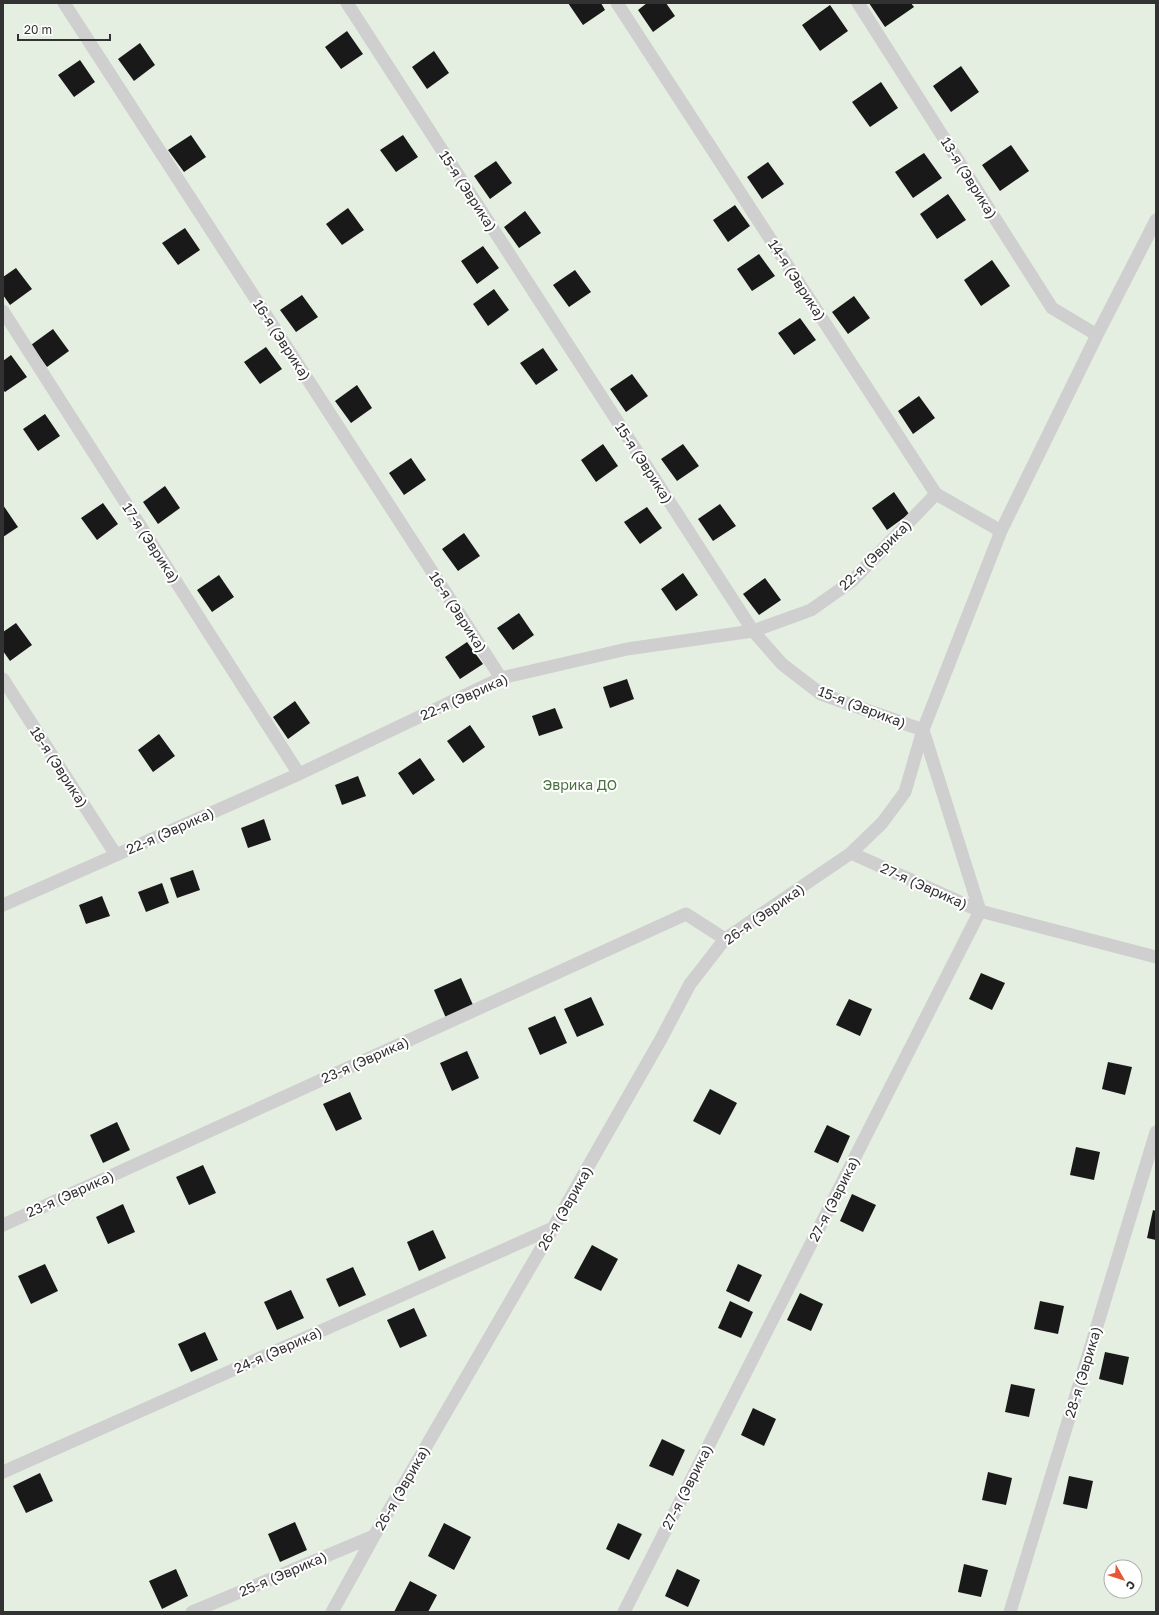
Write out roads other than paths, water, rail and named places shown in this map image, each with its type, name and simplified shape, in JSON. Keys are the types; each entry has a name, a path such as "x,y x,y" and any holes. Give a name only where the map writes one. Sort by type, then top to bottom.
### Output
{"lane":[{"name":"16-я (Эврика)","path":"64,3 501,678"},
{"name":"15-я (Эврика)","path":"347,3 753,631 782,664 821,694 923,730 905,792 882,822 851,854"},
{"name":"14-я (Эврика)","path":"617,3 936,494 1001,531"},
{"name":"13-я (Эврика)","path":"858,3 1052,308 1097,335"},
{"path":"1156,220 1097,335 1001,531 923,730 980,911 1156,957"},
{"name":"17-я (Эврика)","path":"3,311 299,774"},
{"name":"22-я (Эврика)","path":"3,905 299,774 501,678 627,649 753,631 811,610 852,581 936,494"},
{"name":"18-я (Эврика)","path":"3,679 116,855"},
{"name":"27-я (Эврика)","path":"624,1612 980,911 851,854"},
{"name":"26-я (Эврика)","path":"332,1612 374,1536 661,1039 690,984 725,939 851,854"},
{"name":"23-я (Эврика)","path":"3,1224 686,914 725,939"},
{"name":"28-я (Эврика)","path":"1010,1612 1156,1132"},
{"name":"24-я (Эврика)","path":"3,1472 553,1228"},
{"name":"25-я (Эврика)","path":"192,1612 374,1536"}],"park label":[{"name":"Эврика ДО","path":"580,785"}]}
